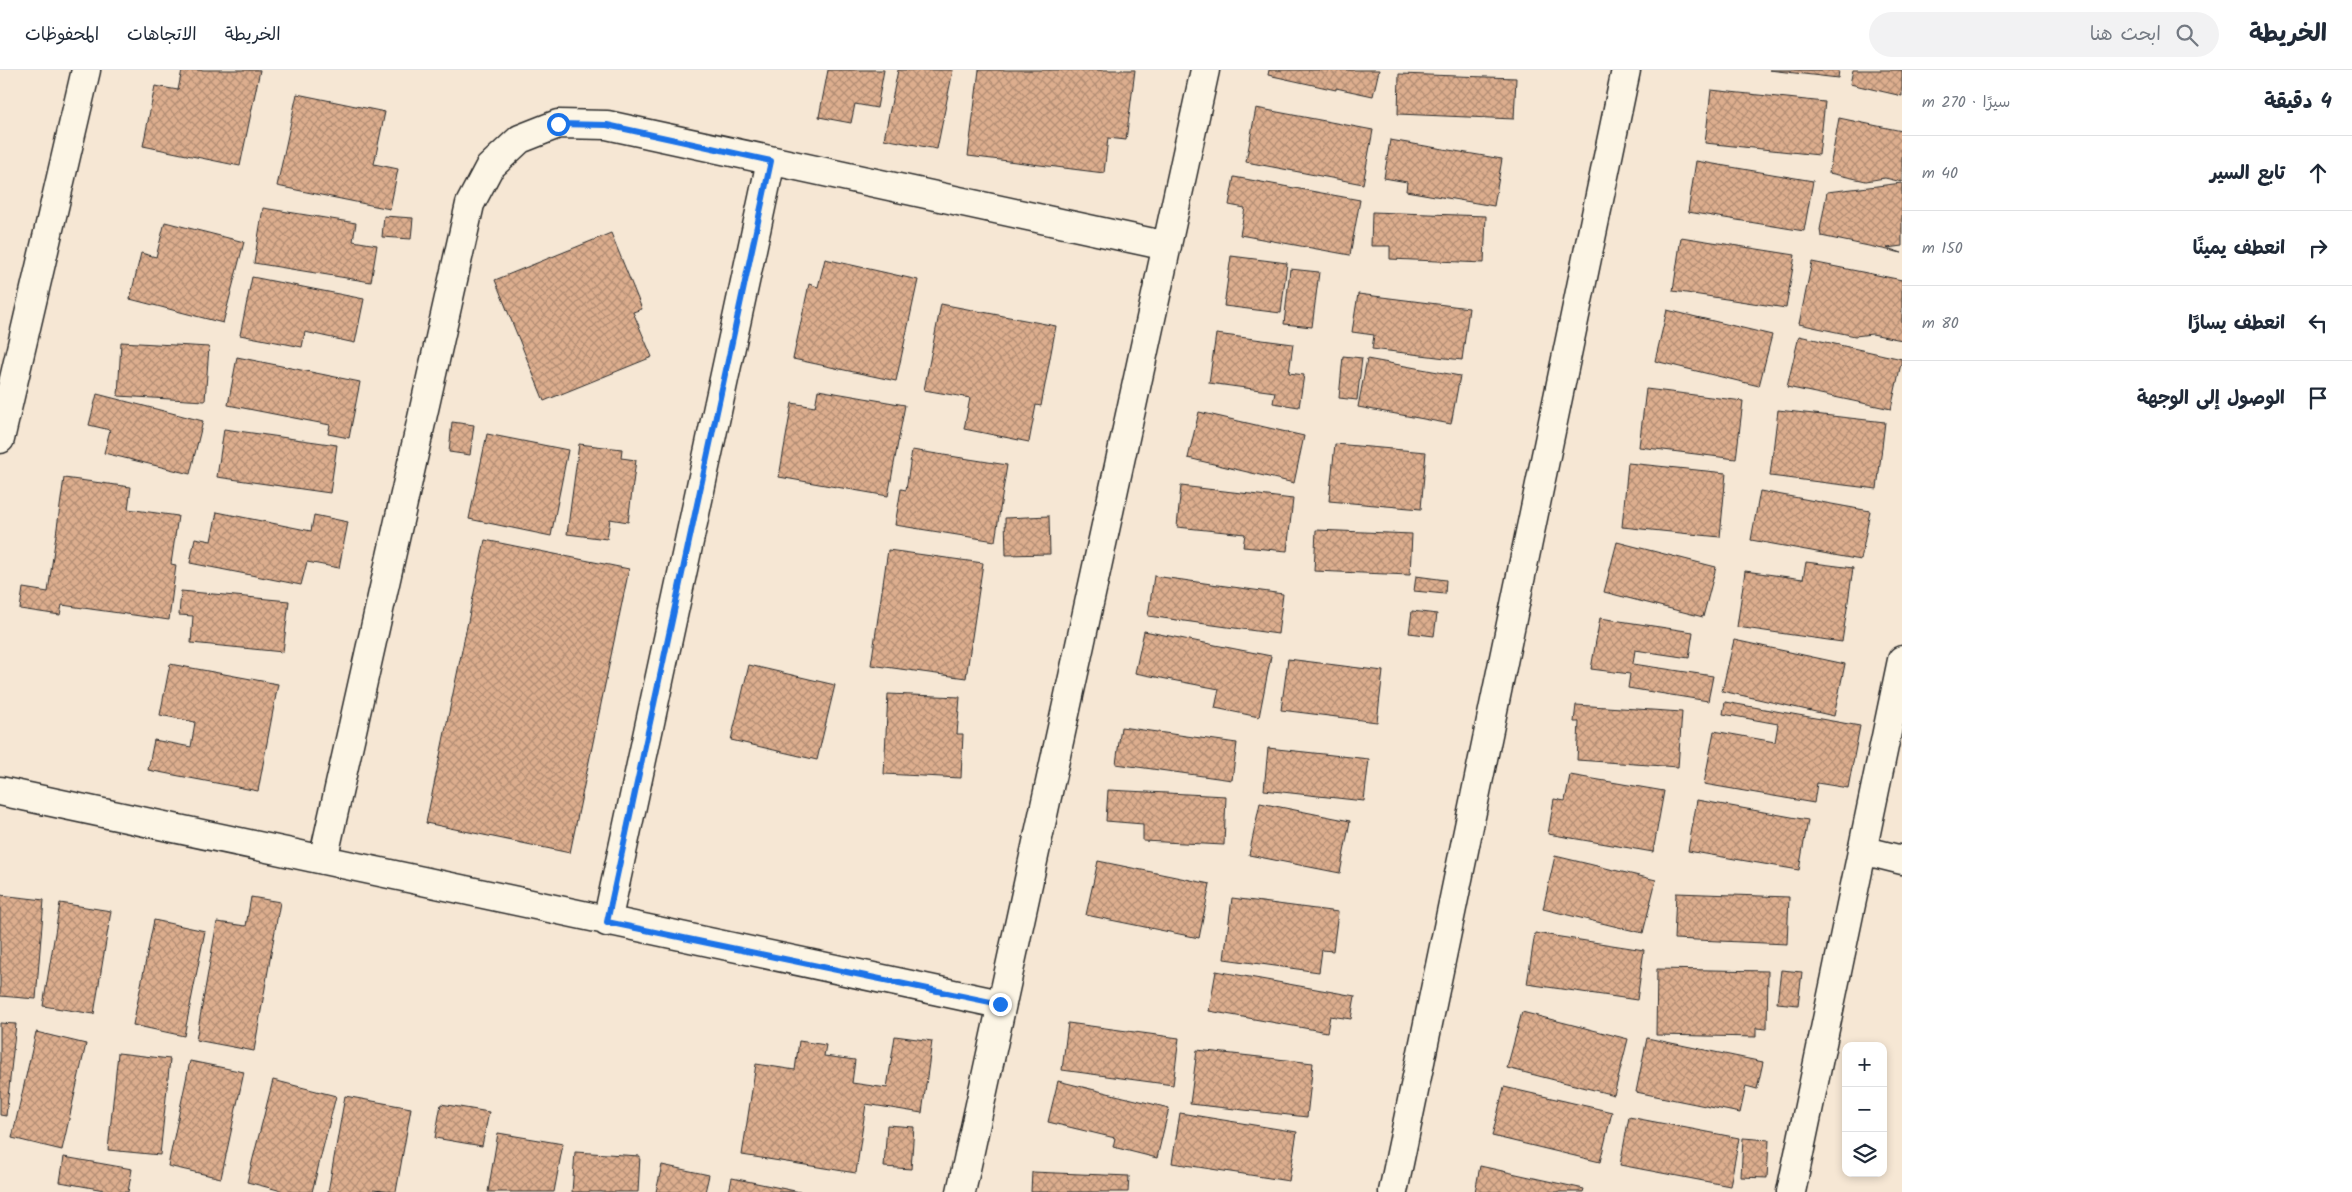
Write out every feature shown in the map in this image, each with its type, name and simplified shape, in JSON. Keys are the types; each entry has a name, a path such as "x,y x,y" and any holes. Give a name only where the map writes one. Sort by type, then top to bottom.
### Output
{"street":[{"path":"0,439 86,70"},
{"path":"960,1192 1205,70"},
{"path":"1393,1192 1626,70"},
{"path":"324,860 470,204 489,168 520,139 558,124 607,125 1167,246"},
{"path":"607,922 771,161"},
{"path":"1791,1192 1902,660"},
{"path":"0,791 607,922 1000,1004"},
{"path":"1862,850 1902,860"}],"building":[{"path":"182,70 260,70 240,166 143,146 155,86 178,90"},
{"path":"828,70 884,70 877,108 855,104 851,123 819,117"},
{"path":"898,70 953,70 937,149 884,139"},
{"path":"979,70 1135,70 1126,140 1108,138 1104,173 968,156"},
{"path":"1269,70 1379,70 1373,96 1268,75"},
{"path":"1769,70 1839,70 1838,78"},
{"path":"1853,70 1902,70 1902,96 1850,84"},
{"path":"1399,74 1516,78 1514,119 1398,114"},
{"path":"1711,90 1825,102 1819,155 1705,143"},
{"path":"297,94 385,112 374,164 398,169 390,209 277,186"},
{"path":"1256,108 1373,130 1363,184 1246,162"},
{"path":"1839,118 1902,131 1902,182 1885,178 1866,181 1829,173"},
{"path":"1390,140 1502,159 1494,206 1406,191 1407,182 1384,178"},
{"path":"1696,161 1813,181 1804,231 1688,212"},
{"path":"1234,177 1360,200 1350,255 1240,235 1245,208 1229,205"},
{"path":"1902,183 1902,246 1887,248 1902,253 1821,236 1820,230 1827,192"},
{"path":"263,208 356,223 353,241 377,245 371,282 254,263"},
{"path":"1372,212 1486,216 1484,263 1390,259 1390,246 1371,246"},
{"path":"384,216 413,218 411,239 382,237"},
{"path":"165,222 244,242 223,323 130,299 141,253 156,257"},
{"path":"611,233 642,309 633,312 652,357 544,401 495,280"},
{"path":"1681,237 1795,255 1786,308 1673,291"},
{"path":"1231,256 1287,263 1281,313 1224,306"},
{"path":"825,259 918,280 896,381 793,359 809,284 818,287"},
{"path":"1812,262 1902,280 1902,340 1872,334 1855,336 1799,324"},
{"path":"1290,269 1319,272 1312,327 1284,324"},
{"path":"252,277 364,299 355,343 305,332 302,347 240,335"},
{"path":"1358,294 1469,308 1462,360 1372,349 1374,335 1352,332"},
{"path":"941,304 1056,326 1041,406 1036,405 1029,442 964,429 970,398 924,390"},
{"path":"1667,310 1772,335 1759,386 1655,361"},
{"path":"1216,334 1293,344 1289,373 1304,375 1299,407 1273,403 1275,392 1209,383"},
{"path":"1799,336 1902,359 1891,409 1787,387"},
{"path":"121,342 209,347 205,401 118,396"},
{"path":"1343,356 1362,358 1357,400 1339,398"},
{"path":"237,357 360,382 349,438 328,434 330,425 228,405"},
{"path":"1367,359 1460,376 1451,424 1358,407"},
{"path":"1646,389 1743,401 1736,459 1639,447"},
{"path":"818,390 905,405 888,496 779,477 792,403 815,407"},
{"path":"97,394 203,421 190,474 104,453 110,430 89,425"},
{"path":"1778,410 1885,422 1877,489 1770,476"},
{"path":"1199,412 1304,436 1294,483 1188,458"},
{"path":"452,422 474,425 470,455 449,452"},
{"path":"224,429 337,445 330,493 217,477"},
{"path":"487,434 568,450 551,536 469,519"},
{"path":"579,444 622,449 621,458 636,460 628,522 610,519 607,539 567,534"},
{"path":"1335,444 1426,452 1421,509 1329,501"},
{"path":"912,450 1007,465 995,541 895,525 901,489 906,490"},
{"path":"1628,463 1726,473 1720,537 1622,527"},
{"path":"64,478 131,487 128,509 178,516 171,564 176,565 169,620 62,605 60,615 20,609 23,588 48,592"},
{"path":"1181,486 1293,499 1287,551 1243,547 1245,534 1177,527"},
{"path":"1760,491 1870,511 1861,560 1751,540"},
{"path":"217,512 311,531 314,515 348,522 339,568 307,562 301,585 190,563 195,538 211,541"},
{"path":"1049,516 1050,554 1006,555 1005,518"},
{"path":"1316,530 1412,534 1410,575 1314,571"},
{"path":"485,540 629,569 570,853 426,823"},
{"path":"1617,542 1716,567 1703,617 1604,592"},
{"path":"888,550 983,563 966,678 871,665"},
{"path":"1806,562 1853,568 1842,642 1737,627 1745,571 1803,579"},
{"path":"1154,576 1283,594 1278,634 1148,616"},
{"path":"1416,576 1446,580 1445,594 1414,591"},
{"path":"181,591 289,601 283,652 191,643 193,616 179,615"},
{"path":"1412,611 1437,614 1434,636 1409,633"},
{"path":"1600,618 1693,632 1689,658 1635,650 1633,664 1713,676 1708,701 1628,688 1630,674 1591,669"},
{"path":"1144,631 1271,656 1259,717 1215,708 1219,689 1135,673"},
{"path":"1734,640 1845,664 1834,716 1722,691"},
{"path":"1288,659 1383,671 1377,722 1281,710"},
{"path":"170,664 278,684 258,791 148,770 154,740 191,747 195,722 160,715"},
{"path":"749,665 835,685 817,760 731,740"},
{"path":"888,694 960,697 957,734 963,734 961,778 884,774"},
{"path":"1725,702 1860,726 1848,788 1817,783 1814,803 1704,784 1714,731 1775,742 1778,724 1723,714"},
{"path":"1576,705 1682,712 1678,767 1577,760 1579,722 1574,722"},
{"path":"1121,727 1237,743 1232,780 1116,764"},
{"path":"1268,748 1369,759 1364,801 1264,790"},
{"path":"1570,775 1664,791 1653,852 1548,834 1554,799 1565,801"},
{"path":"1108,790 1226,796 1224,845 1143,841 1143,824 1106,821"},
{"path":"1697,800 1808,820 1799,870 1688,851"},
{"path":"1260,803 1350,821 1340,873 1249,855"},
{"path":"1555,856 1656,880 1643,933 1543,909"},
{"path":"1098,861 1210,884 1199,938 1086,915"},
{"path":"1676,893 1789,897 1787,944 1674,939"},
{"path":"0,895 44,900 36,999 0,996"},
{"path":"251,897 280,902 254,1051 196,1040 217,922 246,926"},
{"path":"1232,898 1338,912 1333,951 1322,950 1319,972 1224,959"},
{"path":"60,903 111,911 94,1014 43,1006"},
{"path":"154,920 205,931 184,1036 133,1025"},
{"path":"1535,933 1644,950 1637,1000 1527,984"},
{"path":"1657,969 1768,971 1767,1029 1756,1028 1756,1037 1656,1035"},
{"path":"1781,970 1802,972 1798,1005 1777,1003"},
{"path":"1216,971 1355,996 1351,1019 1330,1016 1327,1032 1209,1011"},
{"path":"1522,1012 1628,1039 1614,1095 1507,1068"},
{"path":"0,1023 16,1024 6,1116 0,1115"},
{"path":"1068,1023 1179,1038 1173,1085 1062,1070"},
{"path":"36,1032 86,1044 62,1150 12,1138"},
{"path":"895,1036 932,1041 922,1113 866,1104 856,1173 742,1155 756,1064 795,1070 799,1041 826,1045 824,1056 855,1060 852,1083 887,1088"},
{"path":"1647,1038 1763,1062 1757,1089 1746,1086 1740,1113 1636,1092"},
{"path":"1197,1050 1313,1063 1307,1117 1190,1104"},
{"path":"118,1053 170,1059 160,1155 108,1150"},
{"path":"190,1061 244,1072 221,1178 168,1166"},
{"path":"273,1080 336,1096 312,1192 286,1192 247,1182"},
{"path":"1058,1081 1169,1108 1157,1158 1113,1147 1115,1138 1048,1122"},
{"path":"1504,1087 1612,1112 1600,1162 1492,1136"},
{"path":"345,1096 411,1108 396,1192 373,1190 373,1192 328,1192"},
{"path":"441,1104 489,1112 482,1146 435,1138"},
{"path":"1180,1113 1297,1132 1289,1181 1172,1163"},
{"path":"1629,1117 1739,1138 1730,1186 1620,1165"},
{"path":"887,1125 914,1127 911,1169 884,1167"},
{"path":"498,1133 563,1144 554,1192 488,1192"},
{"path":"1743,1138 1769,1140 1767,1178 1741,1177"},
{"path":"575,1152 640,1156 638,1192 572,1192"},
{"path":"64,1157 132,1169 128,1192 115,1192 60,1182"},
{"path":"662,1165 709,1175 705,1192 656,1192"},
{"path":"1480,1166 1584,1189 1583,1192 1475,1192"},
{"path":"1032,1172 1129,1176 1128,1192 1031,1192"},
{"path":"732,1178 800,1192 729,1192"}],"route":[{"path":"558,124 607,125 771,161 607,922 1000,1004"}]}
